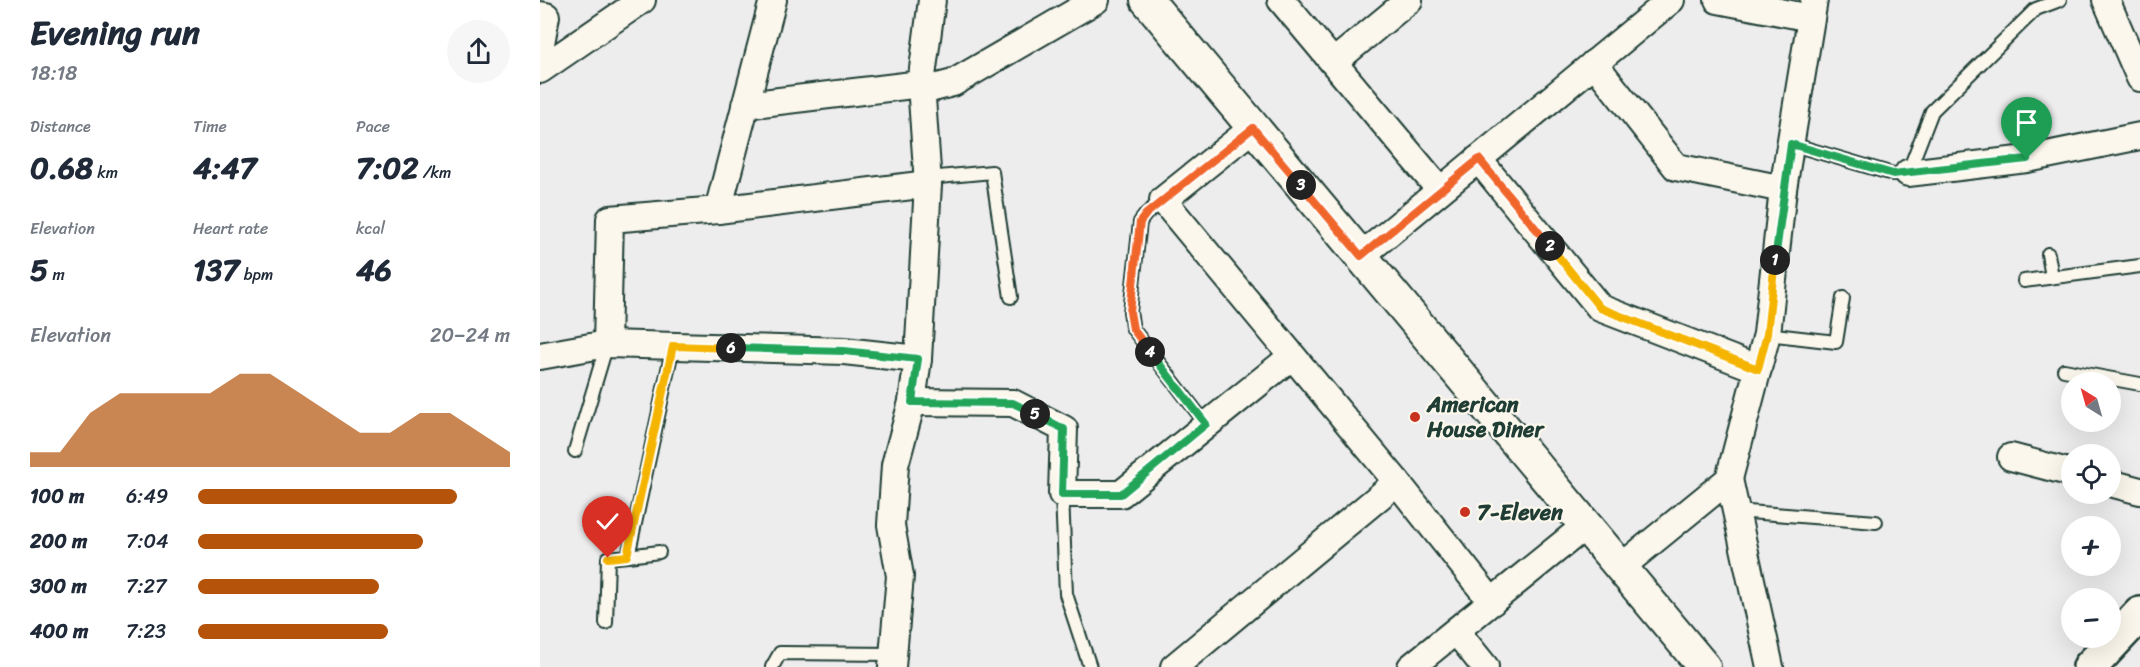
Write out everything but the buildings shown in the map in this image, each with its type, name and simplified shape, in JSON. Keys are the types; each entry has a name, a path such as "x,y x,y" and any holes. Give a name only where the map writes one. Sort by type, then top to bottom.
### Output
{"main road":[{"path":"2090,667 2140,614"}],"street":[{"path":"540,70 642,0"},
{"path":"718,210 773,0"},
{"path":"893,661 900,576 891,525 892,505 895,465 912,402 918,359 928,181 922,88 932,0"},
{"path":"745,105 953,83 1096,0"},
{"path":"1147,0 1704,667"},
{"path":"1281,0 1440,190"},
{"path":"1334,62 1409,0"},
{"path":"1361,256 1671,0"},
{"path":"1718,0 1813,9 1783,189 1767,334 1730,478 1770,667"},
{"path":"2106,0 2140,78"},
{"path":"540,49 545,10"},
{"path":"1594,63 1676,167 1783,189"},
{"path":"1253,128 1163,200 1397,482 1492,602"},
{"path":"1908,173 2027,159 2140,136"},
{"path":"1479,159 1600,308 1758,369"},
{"path":"607,344 610,219 718,210 928,181"},
{"path":"540,356 607,344 844,351 918,359"},
{"path":"912,402 1013,403 1064,429 1062,494 1121,494 1291,357"},
{"path":"2011,457 2061,470"},
{"path":"1620,568 1730,478"},
{"path":"1174,667 1397,482"},
{"path":"2121,486 2140,491"},
{"path":"1411,667 1585,526"},
{"path":"1456,631 1485,667"}],"lane":[{"path":"1791,144 1893,174 1908,173 1932,111 2036,9 2060,0"},
{"path":"928,181 992,172 1011,297"},
{"path":"1163,200 1140,222 1130,312 1133,329 1206,424"},
{"path":"2048,254 2052,277"},
{"path":"2024,281 2140,266"},
{"path":"1767,334 1836,342 1843,298"},
{"path":"575,451 607,344"},
{"path":"627,556 673,346"},
{"path":"2064,370 2140,384"},
{"path":"1062,494 1066,594 1090,667"},
{"path":"1736,511 1876,522"},
{"path":"606,623 608,558 659,552"},
{"path":"772,667 780,653 893,661"}],"place":[{"name":"American House Diner","path":"1415,417"},
{"name":"7-Eleven","path":"1465,512"}],"route":[{"path":"608,558 627,556 673,346 844,351 918,359 912,402 1013,403 1064,429 1062,494 1121,494 1206,424 1133,329 1130,312 1140,222 1146,214 1253,128 1361,256 1479,159 1600,308 1758,369 1767,334 1783,189 1791,144 1893,174 2027,159"}]}
